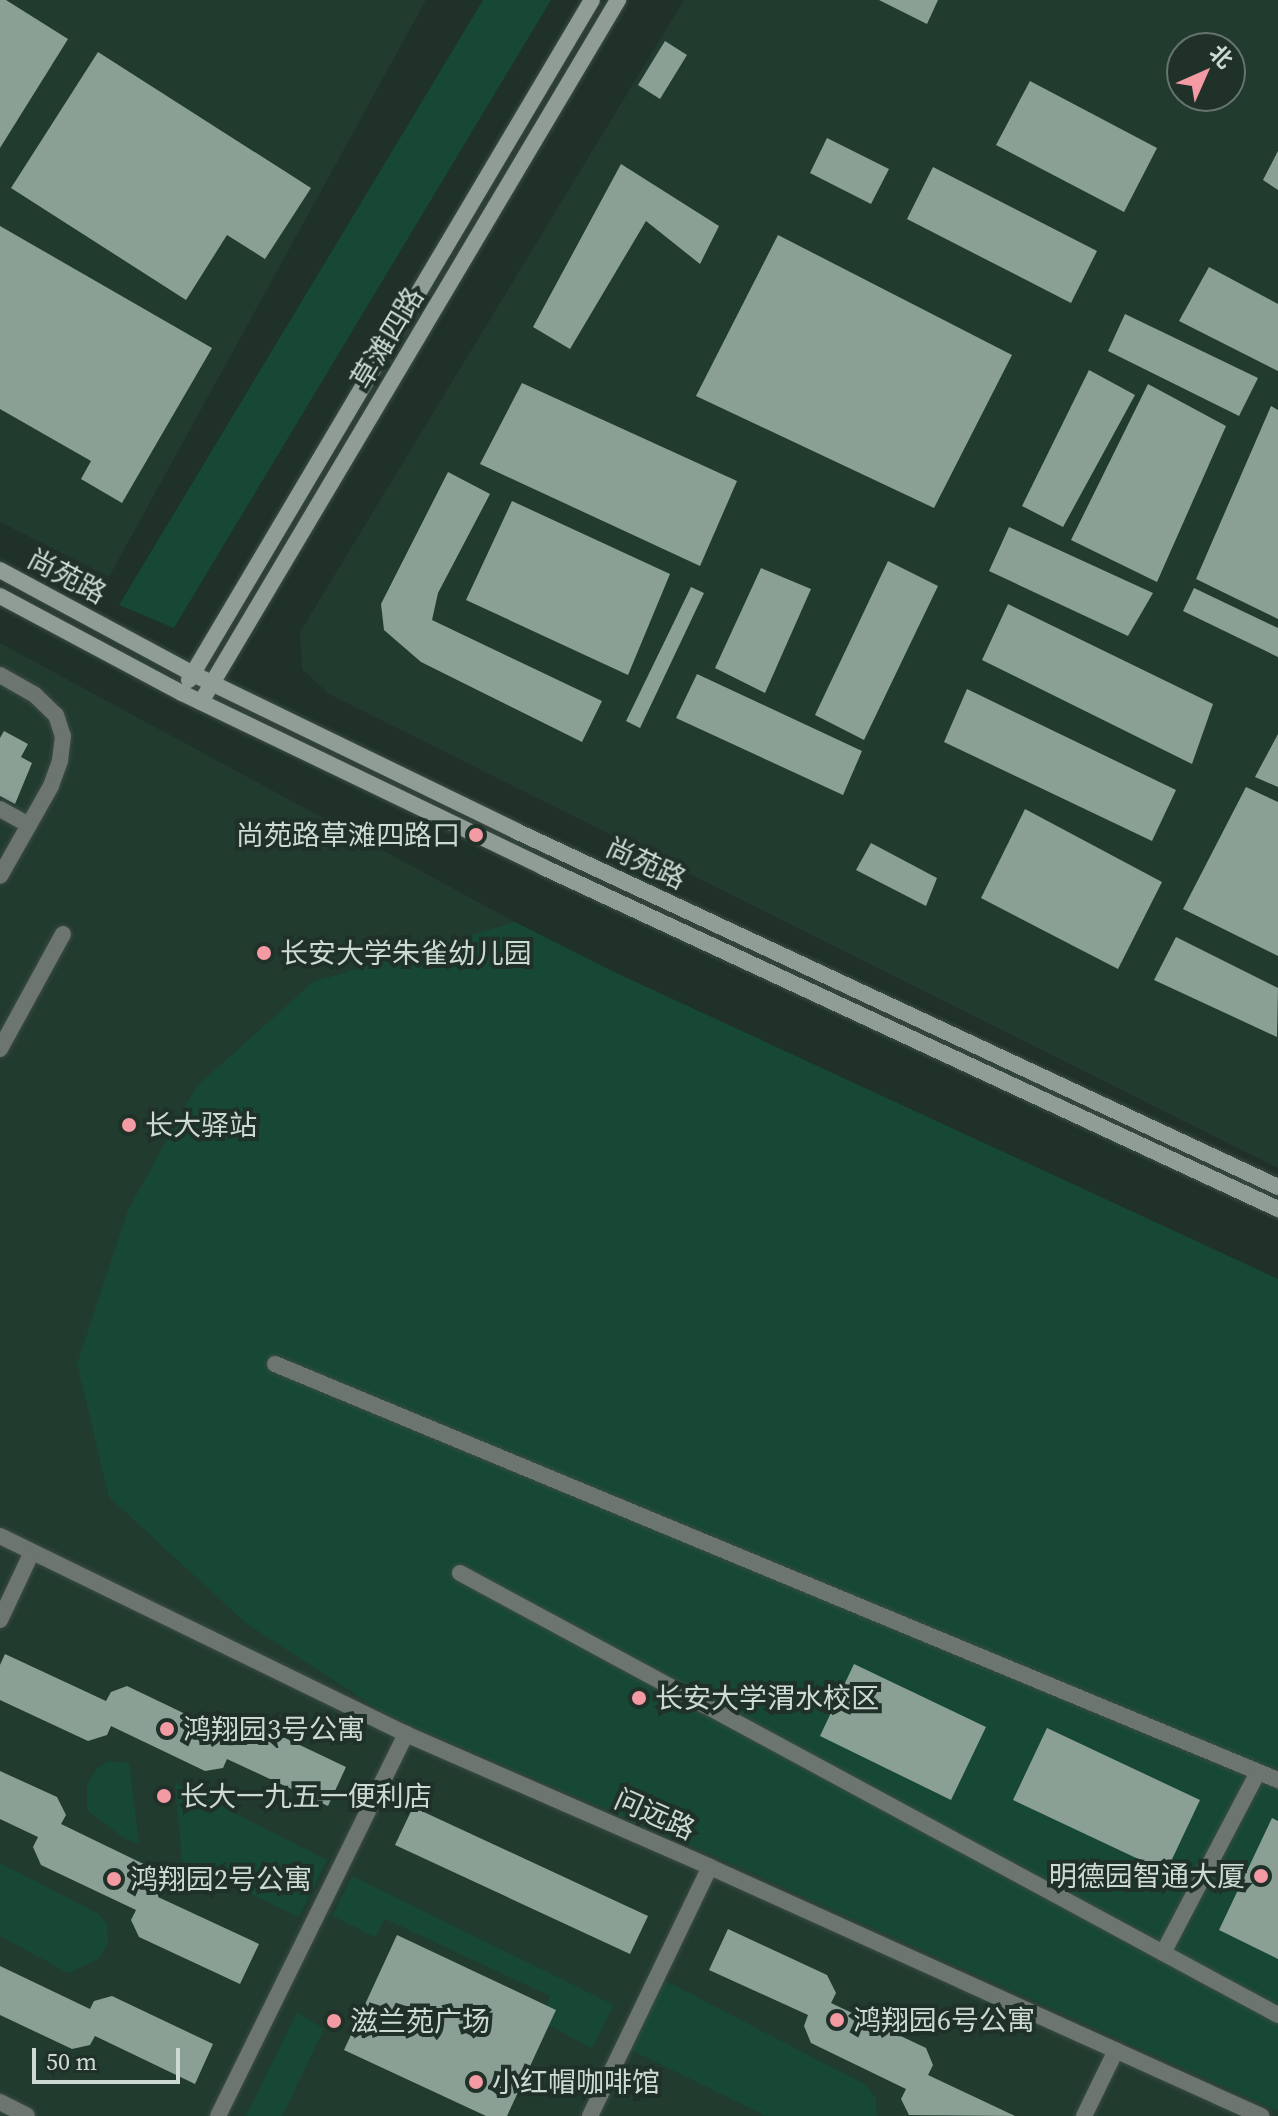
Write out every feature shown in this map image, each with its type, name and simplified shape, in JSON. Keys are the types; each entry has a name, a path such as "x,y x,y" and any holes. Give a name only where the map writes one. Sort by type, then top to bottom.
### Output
{"main road":[{"name":"草滩四路","path":"182,693 592,0"},
{"name":"草滩四路","path":"201,702 618,0"},
{"name":"尚苑路","path":"0,570 193,674 213,681 516,831 1278,1187"},
{"name":"尚苑路","path":"0,596 182,693 557,874 1278,1209"}],"street":[{"path":"0,675 35,695 56,715 63,736 60,761 51,786 0,876"},
{"path":"0,809 29,825"},
{"path":"0,1049 63,934"},
{"path":"275,1364 1278,1780"},
{"name":"问远路","path":"0,1536 406,1734 710,1867 1261,2116"},
{"path":"0,1620 32,1552"},
{"path":"460,1573 1278,2015"},
{"path":"218,2116 406,1734"},
{"path":"1163,1953 1258,1772"},
{"path":"590,2116 710,1867"},
{"path":"1084,2116 1116,2050"},
{"path":"0,2102 27,2116"}],"shaded area":[{"path":"0,0 426,0 109,577 0,522"},
{"path":"684,0 1278,0 1278,1168 329,694 302,669 300,632"},
{"name":"长安大学渭水校区","path":"0,643 515,922 614,972 1278,1279 1278,2116 0,2116"}],"green space":[{"path":"483,0 551,0 174,628 119,605"},
{"name":"长安大学渭水校区","path":"515,922 614,972 1278,1279 1278,2111 714,1856 387,1715 247,1624 109,1497 77,1364 128,1210 196,1087 313,982"},
{"path":"109,1761 129,1763 139,1844 125,1839 87,1810 87,1786 96,1769"},
{"path":"175,1783 327,1860 299,1917 182,1861"},
{"path":"0,1863 97,1913 107,1924 108,1943 98,1959 68,1973 0,1936"},
{"path":"352,1876 614,2005 592,2048 540,2021 550,1996 385,1919 375,1937 332,1916"},
{"path":"664,1980 866,2085 876,2098 877,2116 766,2116 629,2049"},
{"path":"297,2012 324,2029 282,2116 246,2116"}],"building":[{"path":"0,0 6,0 68,39 0,148"},
{"path":"879,0 938,0 927,24"},
{"path":"665,41 687,55 660,99 638,85"},
{"path":"98,52 311,188 265,259 227,235 186,300 11,188"},
{"path":"1030,81 1157,148 1124,212 996,145"},
{"path":"827,138 889,169 871,204 810,173"},
{"path":"1278,151 1278,190 1263,180"},
{"path":"621,164 719,226 700,264 646,221 570,349 533,327"},
{"path":"933,167 1097,251 1071,303 907,219"},
{"path":"0,226 212,348 122,503 81,479 91,461 0,409"},
{"path":"778,235 1012,355 934,508 696,396"},
{"path":"1209,267 1278,304 1278,371 1179,321"},
{"path":"1125,314 1258,378 1239,416 1108,351"},
{"path":"1089,370 1135,395 1063,527 1022,506"},
{"path":"522,383 737,481 700,566 480,464"},
{"path":"1148,384 1226,426 1157,582 1071,540"},
{"path":"1271,406 1278,410 1278,619 1196,579"},
{"path":"448,472 490,494 438,593 432,620 602,701 582,742 421,662 384,630 381,604"},
{"path":"512,501 670,574 628,675 466,600"},
{"path":"1009,527 1153,593 1128,636 989,571"},
{"path":"888,561 938,586 864,740 815,715"},
{"path":"761,568 811,589 765,693 715,668"},
{"path":"691,587 704,593 640,728 626,721"},
{"path":"1194,588 1278,628 1278,657 1183,611"},
{"path":"1008,604 1213,704 1192,764 982,660"},
{"path":"697,674 862,751 843,795 676,718"},
{"path":"967,689 1176,790 1152,841 944,742"},
{"path":"4,731 28,744 21,757 32,763 15,804 0,796 0,738"},
{"path":"1278,734 1278,787 1255,777"},
{"path":"1246,787 1278,802 1278,956 1183,909"},
{"path":"1025,809 1162,882 1118,969 981,898"},
{"path":"871,843 937,878 926,906 856,870"},
{"path":"1176,937 1278,988 1277,1037 1154,980"},
{"name":"鸿翔园3号公寓","path":"5,1654 106,1701 111,1692 127,1686 223,1732 227,1723 245,1719 346,1767 328,1806 227,1759 223,1768 205,1771 111,1726 107,1735 88,1741 0,1700 0,1665"},
{"path":"854,1664 986,1727 951,1800 820,1736"},
{"path":"1047,1728 1200,1800 1166,1872 1013,1800"},
{"name":"鸿翔园2号公寓","path":"0,1771 57,1797 66,1815 61,1824 156,1870 163,1887 158,1897 259,1944 240,1984 139,1937 131,1920 136,1910 41,1865 33,1847 38,1837 0,1819"},
{"path":"413,1807 648,1916 630,1954 395,1845"},
{"name":"明德园智通大厦","path":"1272,1818 1278,1821 1278,1959 1219,1930"},
{"name":"鸿翔园6号公寓","path":"728,1929 827,1975 836,1993 831,2003 926,2048 933,2065 928,2075 1015,2116 909,2115 901,2099 906,2089 811,2043 804,2026 808,2015 709,1970"},
{"path":"397,1935 556,2010 507,2116 486,2116 344,2050"},
{"path":"0,1966 90,2009 94,2001 112,1996 213,2044 195,2084 95,2036 90,2045 72,2049 0,2015"}],"place":[{"name":"尚苑路草滩四路口","path":"476,835"},
{"name":"长安大学朱雀幼儿园","path":"264,953"},
{"name":"长大驿站","path":"129,1125"},
{"name":"长安大学渭水校区","path":"639,1698"},
{"name":"鸿翔园3号公寓","path":"167,1729"},
{"name":"长大一九五一便利店","path":"164,1796"},
{"name":"明德园智通大厦","path":"1261,1876"},
{"name":"鸿翔园2号公寓","path":"114,1879"},
{"name":"鸿翔园6号公寓","path":"837,2020"},
{"name":"滋兰苑广场","path":"334,2021"},
{"name":"小红帽咖啡馆","path":"476,2082"}]}
